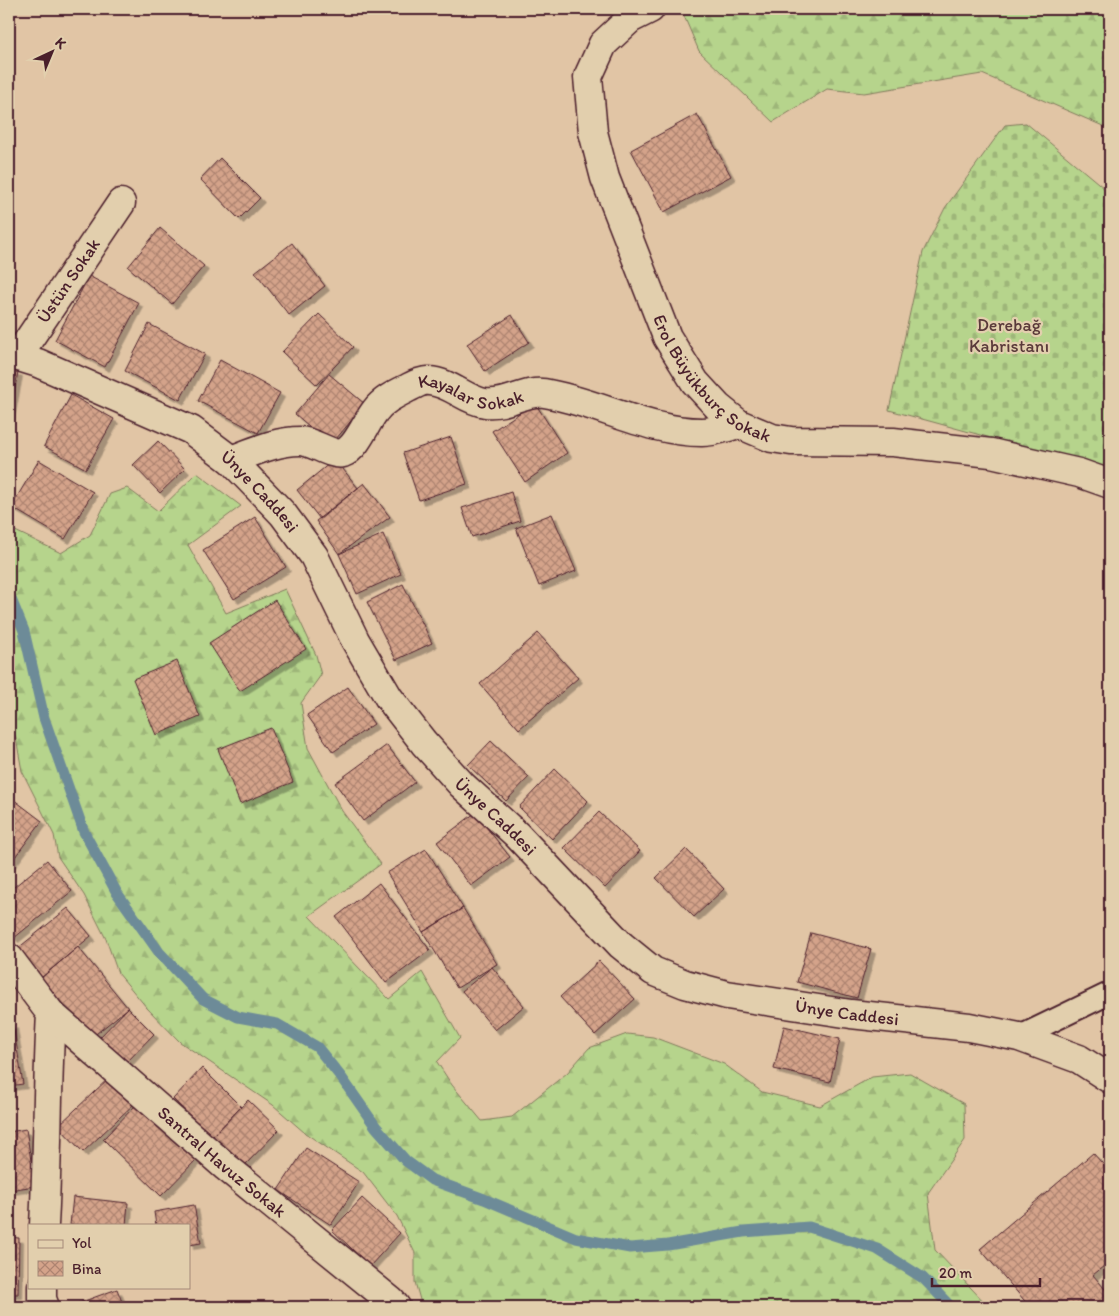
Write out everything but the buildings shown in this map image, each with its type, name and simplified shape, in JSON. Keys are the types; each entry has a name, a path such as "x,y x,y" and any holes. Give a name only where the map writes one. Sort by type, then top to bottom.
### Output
{"street":[{"name":"Erol Büyükburç Sokak","path":"650,9 630,19 603,44 588,76 593,132 605,178 667,337 694,382 718,407 739,424 772,438 791,441 893,442 991,453 1079,473 1110,484"},
{"name":"Üstün Sokak","path":"13,355 120,203"},
{"name":"Ünye Caddesi","path":"13,355 38,363 191,430 231,460 283,514 314,556 355,640 390,698 424,743 462,785 517,835 620,945 653,971 685,984 727,995 851,1014 969,1027 1019,1037 1079,1059 1110,1079"},
{"name":"Kayalar Sokak","path":"231,460 273,445 301,441 334,452 343,453 354,444 376,410 391,396 428,380 447,385 470,397 485,402 508,402 524,395 542,393 566,398 668,430 704,432 739,424"},
{"name":"Santral Havuz Sokak","path":"9,958 51,1014 226,1167 396,1307"},
{"path":"44,1224 47,1171 47,1076 51,1014"},
{"path":"42,1288 42,1299 45,1307"}],"lane":[{"path":"1019,1037 1110,993"}],"green space":[{"path":"681,9 1110,9 1110,129 982,74 864,93 827,89 773,122 699,51"},
{"name":"Derebağ Kabristanı","path":"1026,123 1110,193 1110,475 1068,459 889,410 923,252 945,208 1005,125"},
{"path":"197,473 241,506 188,545 226,613 285,589 316,655 321,675 301,703 308,748 342,811 381,864 309,916 389,999 422,972 460,1038 437,1062 452,1085 482,1121 512,1117 567,1073 589,1048 627,1034 653,1037 724,1064 762,1092 820,1106 872,1077 910,1073 964,1104 965,1140 928,1193 935,1250 989,1307 422,1307 415,1282 415,1253 397,1216 363,1172 305,1133 273,1105 180,1042 147,1008 118,973 106,939 84,895 58,857 54,835 22,771 16,738 9,722 9,528 61,553 90,535 110,494 127,488 158,511"}],"waterway":[{"path":"9,594 24,631 44,718 84,832 117,893 159,952 203,999 238,1017 277,1024 317,1047 341,1077 376,1127 406,1161 432,1180 484,1199 576,1238 630,1248 668,1245 743,1232 809,1227 877,1249 923,1278 951,1307"}]}
